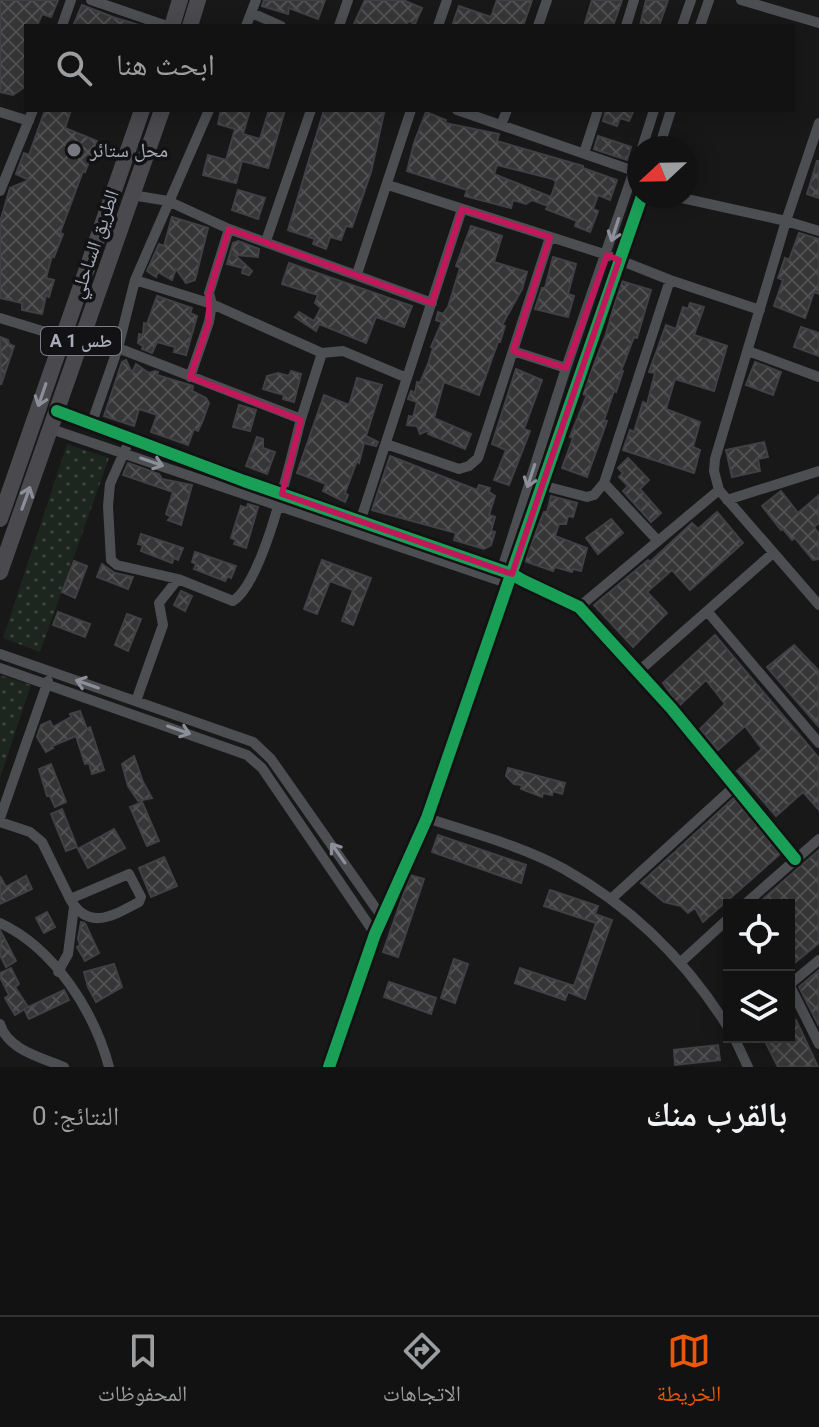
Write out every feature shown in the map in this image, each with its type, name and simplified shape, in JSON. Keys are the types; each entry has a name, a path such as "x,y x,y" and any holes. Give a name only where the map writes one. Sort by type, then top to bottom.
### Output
{"highway":[{"path":"170,24 180,0"},
{"path":"191,24 198,0"},
{"name":"A 1 طس","path":"0,519 141,112"},
{"name":"الطريق الساحلي","path":"0,572 161,112"}],"street":[{"path":"63,24 71,0"},
{"path":"91,0 163,24"},
{"path":"247,24 256,0"},
{"path":"340,24 348,0"},
{"path":"439,24 447,0"},
{"path":"539,24 547,0"},
{"path":"627,24 634,0"},
{"path":"683,24 691,0"},
{"path":"701,24 709,0"},
{"path":"741,0 819,23"},
{"path":"252,13 277,24"},
{"path":"0,112 31,115 0,191"},
{"path":"91,425 118,348 135,280 208,112"},
{"path":"266,241 310,112"},
{"path":"357,274 410,112"},
{"path":"463,112 627,168"},
{"path":"501,125 506,112"},
{"path":"584,153 597,112"},
{"path":"646,136 653,112"},
{"path":"663,136 670,112"},
{"path":"819,123 786,221 714,471 719,490 819,605"},
{"path":"388,185 607,255 760,310"},
{"path":"509,578 566,368 627,193"},
{"path":"132,195 168,201 229,229 432,303"},
{"path":"699,202 819,231"},
{"path":"329,1067 375,934 427,818 638,208"},
{"path":"359,526 462,209"},
{"path":"190,377 209,322 212,304 209,293 229,229"},
{"path":"386,444 459,469 469,466 478,458 550,237"},
{"path":"135,280 212,304 322,353 343,351 407,378"},
{"path":"541,485 587,497 594,495 604,483 670,280"},
{"path":"0,318 62,337"},
{"path":"118,348 301,419"},
{"path":"513,351 566,368"},
{"path":"748,351 819,377"},
{"path":"129,440 110,484 111,560 117,565 178,579 227,600 236,600 252,578 280,499 322,353"},
{"path":"57,411 244,481 280,499 509,578 579,607 639,671 795,859"},
{"path":"51,429 240,492 280,499"},
{"path":"727,500 819,471"},
{"path":"240,492 244,481"},
{"path":"604,483 658,541"},
{"path":"579,607 719,490"},
{"path":"639,671 773,553"},
{"path":"136,701 163,625 159,603 178,579"},
{"path":"707,611 819,743"},
{"path":"0,654 244,736 265,752 382,917"},
{"path":"0,668 237,750 262,768 375,934"},
{"path":"52,671 0,820 37,837 72,903 89,916 104,919 139,902 141,897 131,875 127,874 72,903"},
{"path":"147,719 151,706"},
{"path":"611,899 735,786"},
{"path":"427,818 562,868 611,899 681,962 723,1019"},
{"path":"751,899 819,839"},
{"path":"58,972 68,954 72,903"},
{"path":"0,923 28,938 75,993 95,1026 109,1067"},
{"path":"681,962 723,924"},
{"path":"795,980 819,960"},
{"path":"795,997 819,1044"},
{"path":"0,1024 11,1043 64,1067"},
{"path":"737,1043 748,1067"}],"highlighted area":[{"path":"462,209 550,237 513,351 566,368 607,255 619,260 512,574 282,494 301,420 190,377 209,322 209,293 229,229 432,303"}],"shaded area":[{"path":"67,444 109,458 40,652 3,638"},
{"path":"0,675 31,685 0,778"}],"building":[{"path":"0,0 58,0 51,17 42,14 38,24 24,24 24,87 13,95 0,92"},
{"path":"264,0 325,0 318,19 289,8 288,14 262,6"},
{"path":"365,0 403,0 422,8 415,24 408,21 407,24 354,24"},
{"path":"497,0 532,0 524,24 453,24 459,6 491,17"},
{"path":"592,0 622,0 614,24 585,24"},
{"path":"646,0 668,0 660,24 640,24"},
{"path":"82,5 136,24 74,24"},
{"path":"44,112 70,112 65,128 97,141 52,256 46,278 54,280 49,297 46,295 42,314 22,310 22,303 0,298 0,222 10,188 29,180 16,174 24,153 29,155"},
{"path":"221,112 249,112 243,134 260,139 268,112 284,112 268,168 242,161 236,183 203,175 208,155 226,160 235,129 218,124"},
{"path":"323,112 384,113 371,172 352,227 346,226 341,240 330,237 326,249 313,244 315,239 288,230"},
{"path":"426,112 446,120 445,123 499,134 497,141 583,166 617,180 610,200 598,195 593,209 598,211 590,232 575,226 577,221 532,200 526,204 513,200 511,208 465,196 467,190 407,171","holes":["497,165 556,182 551,197 494,174"]},
{"path":"605,112 633,112 629,121 620,118 617,126 603,121"},
{"path":"598,136 627,146 627,160 594,149"},
{"path":"819,161 819,198 807,194"},
{"path":"238,190 265,198 258,219 232,210"},
{"path":"172,217 208,228 195,280 186,283 176,269 172,280 158,272 156,277 147,271 159,244 164,246"},
{"path":"471,226 502,236 494,262 527,272 522,289 502,325 505,326 500,342 479,395 444,382 434,418 471,434 465,449 428,434 429,430 420,434 417,426 407,425 417,402 408,399 411,391 415,393 417,382 420,383 428,364 431,347 442,322 436,320 438,312 443,314 448,307 460,268 456,266"},
{"path":"799,233 819,239 819,294 814,292 805,318 774,306 783,280 778,278"},
{"path":"238,241 259,249 258,257 235,255 252,271 249,275 242,273 243,268 227,264 233,243"},
{"path":"553,257 576,264 568,294 574,296 568,317 535,309 542,288 545,288"},
{"path":"289,263 412,306 404,327 376,317 366,343 319,324 316,331 295,317 299,312 314,321 321,308 315,303 318,295 282,284"},
{"path":"621,281 651,290 587,477 562,468 573,438 570,437 587,395 582,394 606,334"},
{"path":"157,296 192,308 190,313 197,316 186,355 174,352 175,347 157,342 152,353 142,349 143,346 138,343 139,334 143,335 144,323 147,324"},
{"path":"690,303 704,307 694,335 727,346 714,391 675,379 666,409 700,422 693,447 700,450 694,473 623,450 630,430 634,432 643,402 647,404 655,373 649,372 666,325 676,329 683,307 688,309"},
{"path":"801,327 819,333 819,356 794,347"},
{"path":"0,337 14,346 1,385"},
{"path":"126,360 132,373 136,364 149,373 155,371 157,375 193,386 192,391 206,398 209,403 203,420 198,431 194,429 188,445 151,432 157,415 139,409 134,426 104,416 122,362"},
{"path":"755,362 781,372 773,395 746,385"},
{"path":"516,369 542,380 524,429 530,431 509,485 494,480 506,450 492,444"},
{"path":"291,371 301,374 294,402 283,399 284,395 263,389 267,376 278,373 289,376"},
{"path":"357,378 382,385 366,436 378,442 376,446 364,443 359,463 357,461 345,493 348,495 345,502 323,491 326,484 297,473 324,395 349,405"},
{"path":"239,405 256,410 250,431 233,427"},
{"path":"257,437 263,439 263,448 275,452 267,474 246,466"},
{"path":"764,442 768,457 758,459 760,471 732,477 726,450"},
{"path":"390,456 477,490 479,485 490,488 489,492 495,496 489,515 495,517 491,545 484,549 454,540 456,533 372,510"},
{"path":"628,458 649,480 640,489 661,513 651,522 623,491 628,486 619,477 623,473 618,468"},
{"path":"128,463 159,474 162,479 192,485 181,525 168,520 171,517 166,514 173,492 123,475"},
{"path":"781,491 798,513 819,495 819,523 814,527 819,534 819,559 813,560 795,538 792,540 781,530 762,506"},
{"path":"551,496 577,503 573,517 568,516 566,524 559,524 555,536 587,548 581,571 555,567 553,571 524,561 544,512 547,512"},
{"path":"248,504 258,507 246,548 234,544 236,540 231,538 241,506 247,508"},
{"path":"717,512 743,543 690,590 672,570 647,592 667,613 633,647 594,605 648,560 650,562 692,523 698,529"},
{"path":"611,519 623,533 598,554 586,538"},
{"path":"141,534 183,548 178,560 174,558 172,563 141,551 143,545 138,544"},
{"path":"195,552 236,566 231,578 228,576 225,581 194,569 196,564 192,562"},
{"path":"322,560 371,578 353,625 342,621 353,590 330,581 317,614 304,609"},
{"path":"74,561 87,566 75,598 62,592"},
{"path":"102,564 115,573 133,577 128,589 97,577"},
{"path":"181,591 192,596 185,611 174,605"},
{"path":"58,612 90,624 85,637 53,625"},
{"path":"127,614 141,619 128,651 115,645"},
{"path":"715,635 819,758 819,810 803,792 776,816 737,771 762,749 745,726 718,750 700,729 725,704 706,680 679,706 663,683"},
{"path":"794,645 819,671 819,727 767,667"},
{"path":"80,711 87,729 90,727 104,770 92,774 89,763 85,764 76,736 52,746 46,752 37,737 41,725 50,721 53,727 71,717 70,714"},
{"path":"134,756 152,798 138,801 128,786 122,764"},
{"path":"51,764 66,802 55,807 50,796 47,796 39,769"},
{"path":"508,768 565,783 562,794 553,791 552,795 543,793 542,797 521,789 522,785 514,784 506,776"},
{"path":"734,798 780,854 729,899 723,899 723,904 703,922 695,908 688,913 681,906 664,902 641,883"},
{"path":"142,802 159,841 147,846 130,807"},
{"path":"62,809 77,847 66,851 51,814"},
{"path":"114,829 125,848 88,868 78,849"},
{"path":"438,835 526,865 521,883 432,852"},
{"path":"819,850 819,943 795,963 795,899 763,899"},
{"path":"164,857 177,886 151,897 139,868"},
{"path":"410,875 424,879 398,957 383,952"},
{"path":"0,876 6,887 26,876 32,889 0,904"},
{"path":"550,890 598,906 595,914 612,920 585,999 568,992 565,1000 515,983 520,968 574,986 596,923 544,906"},
{"path":"47,912 55,927 44,933 36,918"},
{"path":"81,922 85,923 99,953 85,961 77,947 80,945"},
{"path":"1,932 16,961 6,967 0,955"},
{"path":"454,959 468,964 455,1003 441,998"},
{"path":"114,964 122,987 96,1002 84,972"},
{"path":"11,968 19,984 15,987 28,1007 15,1015 5,998 9,995 0,977 0,973"},
{"path":"819,970 819,1026 799,987"},
{"path":"389,982 436,998 431,1014 384,997"},
{"path":"64,990 69,1000 29,1019 24,1009"},
{"path":"795,1020 818,1067 778,1067 766,1043 795,1043"},
{"path":"718,1045 720,1060 675,1065 674,1050"}],"cycle path":[{"path":"329,1067 375,934 427,818 638,208"},
{"path":"57,411 244,481 512,574 579,607 671,708 795,859"}],"place":[{"name":"محل ستائر","path":"74,150"}]}
